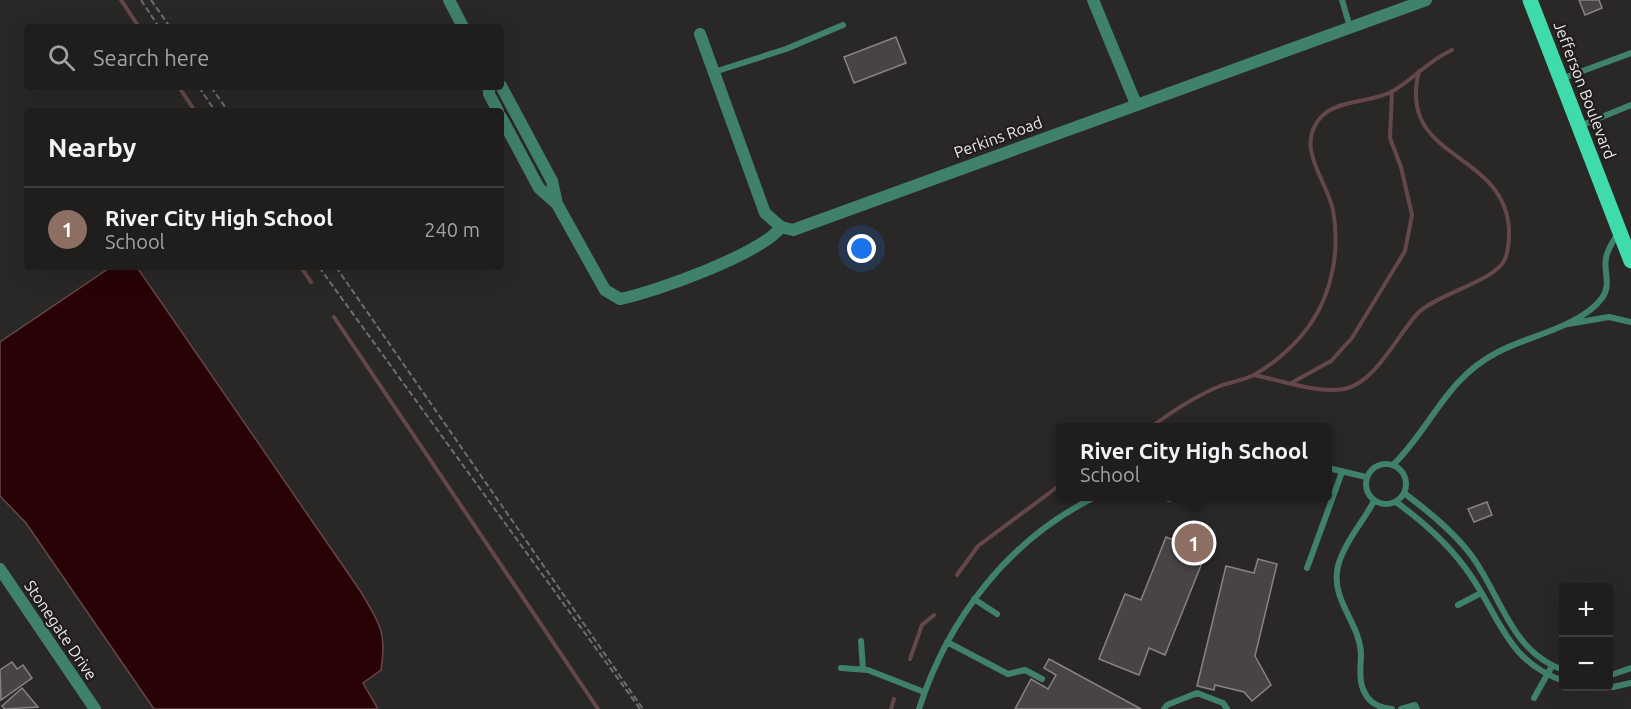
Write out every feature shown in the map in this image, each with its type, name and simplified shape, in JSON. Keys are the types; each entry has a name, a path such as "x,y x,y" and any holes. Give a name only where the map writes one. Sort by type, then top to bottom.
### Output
{"main road":[{"name":"Jefferson Boulevard","path":"1530,0 1631,261"}],"street":[{"path":"449,0 461,24"},
{"path":"1093,0 1136,104"},
{"name":"Perkins Road","path":"780,227 793,230 1426,0"},
{"path":"503,90 552,181 557,204 605,290 620,298 643,294 741,255 774,236 780,227 765,213 700,34"},
{"path":"489,90 496,108"},
{"path":"504,123 538,188 557,204"},
{"name":"Stonegate Drive","path":"0,569 95,709"}],"lane":[{"path":"1342,0 1350,27"},
{"path":"714,72 786,49 843,25"},
{"path":"1561,79 1631,53"},
{"path":"1579,127 1631,105"},
{"path":"1393,465 1406,453 1437,406 1465,375 1496,353 1564,324 1590,309 1604,295 1608,277 1606,257 1619,230"},
{"path":"1564,324 1609,316 1631,322"},
{"path":"1380,464 1393,465 1404,474 1406,480 1404,494 1395,502 1381,504 1374,501 1366,490 1366,477 1380,464"},
{"path":"1332,469 1366,477"},
{"path":"1332,500 1342,472"},
{"path":"1404,494 1446,527 1470,554 1494,589 1506,618 1525,647 1559,669"},
{"path":"919,709 924,692 947,642 974,599 1001,567 1036,535 1089,501"},
{"path":"1308,568 1332,501"},
{"path":"1374,501 1338,564 1336,584 1341,604 1356,634 1361,652 1359,677 1363,687 1368,698 1380,707 1392,709"},
{"path":"1395,502 1417,517 1453,551 1481,592 1511,646 1547,675 1559,680"},
{"path":"1458,605 1481,592"},
{"path":"974,599 997,614"},
{"path":"861,641 863,669"},
{"path":"947,642 1008,674 1024,670 1042,678"},
{"path":"1534,698 1552,666"},
{"path":"841,668 863,669 924,692"},
{"path":"1613,674 1631,669"},
{"path":"1613,687 1631,683"},
{"path":"1164,709 1197,693 1223,703 1227,709"},
{"path":"1401,709 1415,705 1417,709"}],"path":[{"path":"141,0 157,24"},
{"path":"151,0 168,24"},
{"path":"201,90 213,108"},
{"path":"213,90 226,108"},
{"path":"321,270 641,709"},
{"path":"338,270 641,709"}],"shaded area":[{"path":"107,270 139,270 361,592 377,621 383,647 381,670 363,683 378,709 154,709 26,523 0,496 0,342"}],"building":[{"path":"1579,0 1599,0 1602,8 1585,15"},
{"path":"896,37 906,63 854,83 844,57"},
{"path":"1487,502 1492,515 1474,522 1468,509"},
{"path":"1166,537 1206,553 1165,655 1149,648 1139,675 1099,659 1125,594 1141,600"},
{"path":"1258,559 1277,564 1255,656 1271,685 1252,701 1244,692 1215,685 1214,690 1197,686 1226,566 1254,573"},
{"path":"1049,659 1141,709 1015,709 1031,679 1048,689 1056,675 1044,668"},
{"path":"12,662 17,669 23,665 32,678 1,700 0,670"},
{"path":"22,688 38,707 5,709 2,706"}],"waterway":[{"path":"121,0 137,24"},
{"path":"1157,423 1202,395 1220,386 1250,377 1278,359 1300,338 1319,311 1333,269 1336,239 1330,199 1311,152 1314,128 1321,117 1336,107 1375,98 1393,91 1452,50"},
{"path":"1254,375 1323,390 1344,389 1356,385 1376,368 1419,312 1428,305 1489,275 1504,261 1508,250 1509,229 1503,203 1490,183 1436,139 1423,122 1416,100 1419,71"},
{"path":"181,90 193,108"},
{"path":"1293,382 1331,361 1352,338 1405,251 1412,215 1401,167 1390,138 1392,91"},
{"path":"303,270 311,282"},
{"path":"334,317 598,709"},
{"path":"957,575 978,546 1056,488"},
{"path":"910,659 922,625 934,615"},
{"path":"891,709 894,699"}],"place":[{"name":"River City High School","path":"1194,543"}]}
